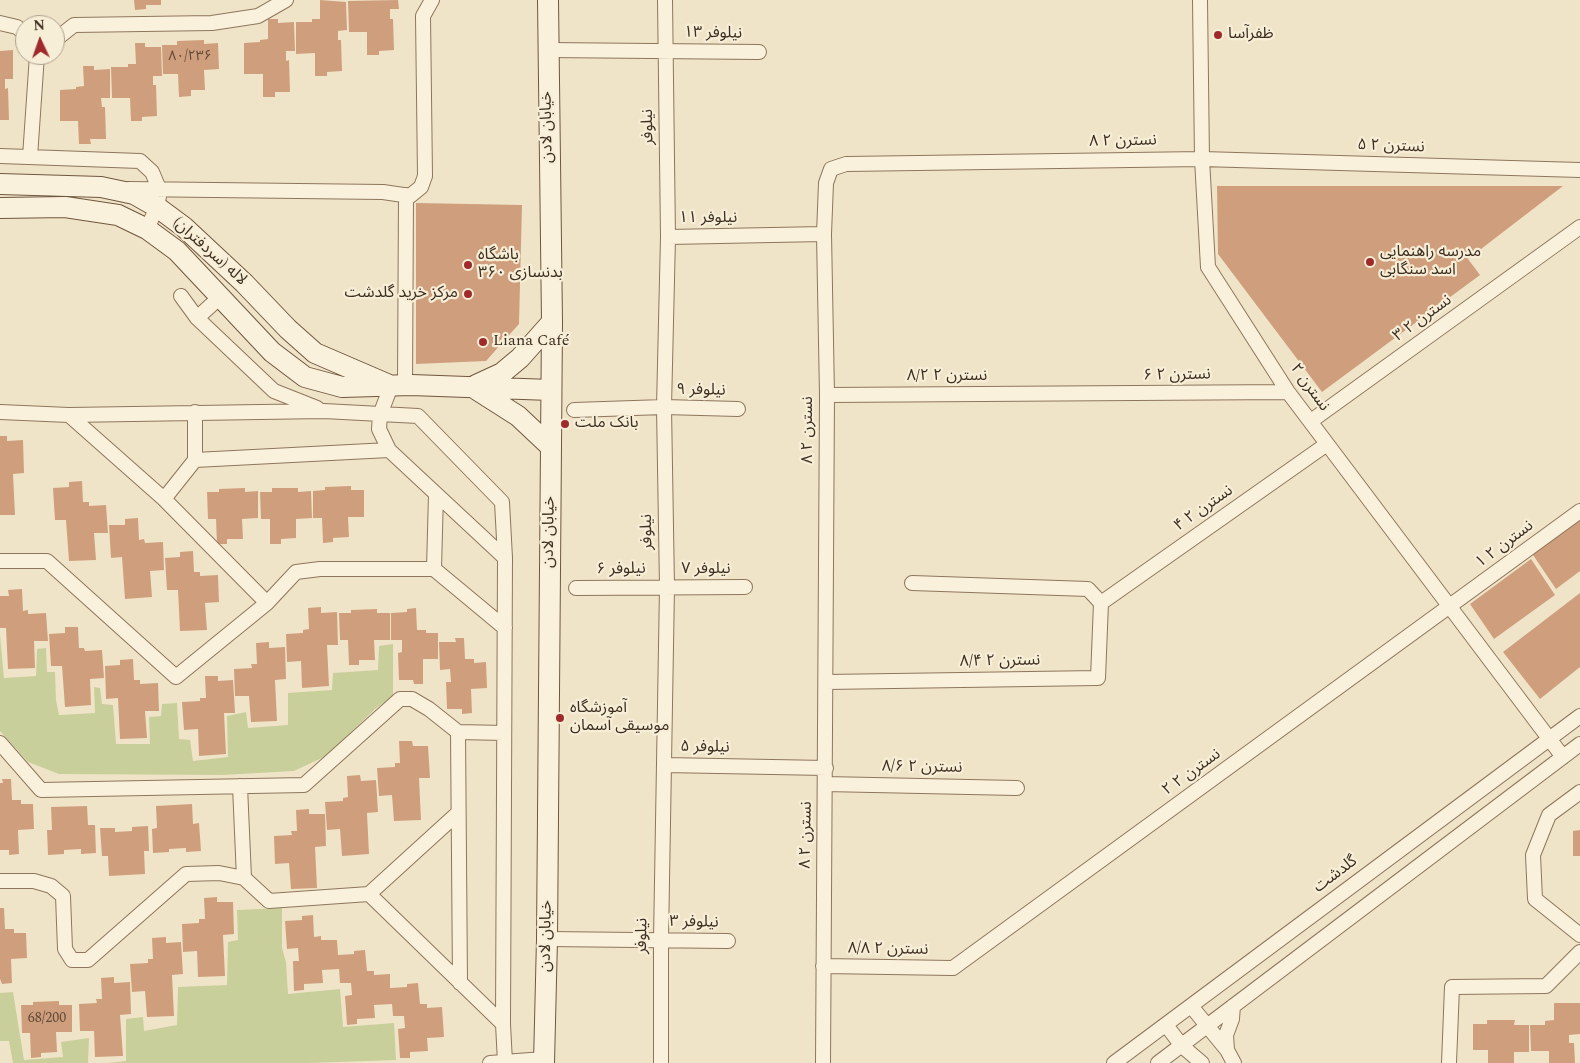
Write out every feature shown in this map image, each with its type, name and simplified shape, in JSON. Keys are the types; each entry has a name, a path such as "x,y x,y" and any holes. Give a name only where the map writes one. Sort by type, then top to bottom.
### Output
{"street":[{"path":"65,25 212,23 258,16 286,0"},
{"path":"158,199 383,192 408,196 421,187 426,176 423,16 432,0"},
{"name":"خیابان لادن","path":"544,1061 548,939 552,322 547,50 548,0"},
{"name":"نیلوفر","path":"661,1063 660,940 667,587 664,407 668,237 665,0"},
{"name":"نسترن ۲","path":"1200,0 1202,159 1208,267 1288,392 1563,757"},
{"path":"0,23 15,27"},
{"path":"65,32 74,25"},
{"name":"۱۳ نیلوفر","path":"547,50 759,52"},
{"path":"30,157 36,65"},
{"path":"0,156 140,161 152,172 158,199 147,229"},
{"name":"۵ نسترن ۲","path":"1202,159 1580,170"},
{"name":"۸ نسترن ۲","path":"823,1063 827,395 824,234 826,183 831,169 846,164 1202,159"},
{"name":"لاله (سردفتران)","path":"0,184 101,187 158,199 184,228 244,283 288,329 315,352 402,386"},
{"path":"408,196 402,386 380,415 379,429 389,450 505,558"},
{"name":"لاله (سردفتران)","path":"0,208 66,208 83,210 118,215 147,229 177,251 200,273 220,298 272,352 304,377 342,387 473,387 551,390"},
{"name":"۳ نسترن ۲","path":"1311,421 1580,228"},
{"name":"۱۱ نیلوفر","path":"668,237 747,237 824,234"},
{"path":"181,296 197,318 274,391 324,411"},
{"path":"197,318 220,298"},
{"path":"473,387 502,373 520,358 552,322"},
{"path":"473,387 518,416 551,447"},
{"name":"۶ نسترن ۲","path":"1066,395 1288,392"},
{"name":"۸/۲ نسترن ۲","path":"827,395 1066,395"},
{"name":"۹ نیلوفر","path":"574,410 664,407 738,409"},
{"path":"0,412 69,415 324,411 418,416 502,502 505,558 503,1024 505,1062"},
{"path":"164,500 195,460 195,412"},
{"path":"69,415 164,500 267,603"},
{"name":"۴ نسترن ۲","path":"1101,603 1327,444"},
{"path":"195,460 389,450"},
{"path":"434,569 436,494"},
{"name":"۱ نسترن ۲","path":"1451,607 1580,511"},
{"path":"0,561 47,561 176,677 267,603 296,572 320,569 434,569 504,628"},
{"path":"912,583 1088,589 1101,603"},
{"name":"۷ نیلوفر","path":"667,587 745,587"},
{"name":"۶ نیلوفر","path":"576,588 667,587"},
{"name":"۸/۴ نسترن ۲","path":"826,682 1098,678 1101,603"},
{"name":"۲ نسترن ۲","path":"953,968 1451,607"},
{"path":"0,743 41,790 304,785 400,699 412,699 429,709 458,732 504,733"},
{"name":"گلدشت","path":"1114,1063 1580,716"},
{"path":"458,732 460,983"},
{"path":"1158,1063 1580,744"},
{"name":"۵ نیلوفر","path":"664,765 826,768"},
{"name":"۸/۶ نسترن ۲","path":"825,784 1017,788"},
{"path":"240,786 244,878"},
{"path":"1580,792 1549,815 1533,855 1535,899 1580,935"},
{"path":"0,881 34,881 51,886 63,896 65,949 72,960 88,960 186,874 218,873 244,878 269,900 369,894 458,812"},
{"path":"369,894 503,1024"},
{"name":"۳ نیلوفر","path":"548,939 728,941"},
{"path":"1449,1063 1452,986 1546,986 1580,952"},
{"name":"۸/۸ نسترن ۲","path":"823,966 953,968"},
{"path":"1191,1006 1227,1050 1234,1063"},
{"path":"1227,1050 1226,1035 1232,1019 1233,1006"},
{"path":"1166,1025 1182,1046 1202,1063"},
{"path":"490,1063 544,1061"}],"green space":[{"path":"0,635 4,678 36,676 37,649 46,648 47,672 55,672 56,700 59,715 95,713 94,687 100,688 102,704 113,705 116,744 150,744 149,717 161,716 162,704 177,703 179,739 190,740 193,761 228,757 227,716 246,712 248,728 288,725 288,693 332,690 333,673 378,670 379,646 393,644 393,696 375,709 326,756 294,771 222,775 59,774 28,762 0,731"},
{"path":"282,908 282,948 286,962 288,994 340,989 343,1027 394,1023 396,1060 309,1063 107,1063 126,1061 126,1019 143,1017 144,1031 177,1025 178,987 227,985 228,942 238,940 237,910"},
{"path":"13,992 24,1060 63,1057 61,1042 89,1038 88,1063 13,1063 9,1041 0,1041 0,993"}],"building":[{"path":"134,0 161,0 161,5 146,5 146,9 135,10"},
{"path":"320,0 346,2 347,30 338,31 338,40 341,40 342,71 327,72 327,76 315,76 315,53 296,54 296,22 312,22 312,19 320,19"},
{"path":"398,0 399,9 390,9 390,19 393,19 394,50 379,51 379,55 367,55 367,32 349,32 348,1"},
{"path":"268,19 278,19 278,23 294,22 295,51 286,51 286,61 289,60 290,92 275,92 275,97 263,97 263,74 244,74 244,43 260,42 260,40 268,39"},
{"path":"204,40 204,44 218,43 219,69 204,70 205,90 191,90 191,96 179,97 178,74 163,74 162,45 177,45 177,41"},
{"path":"135,43 145,43 145,47 161,47 162,76 153,76 153,85 156,85 157,116 142,117 142,121 131,121 130,98 112,98 111,67 128,67 128,64 136,64"},
{"path":"13,50 13,79 5,79 5,89 8,88 9,120 0,120 0,51"},
{"path":"83,66 94,66 94,70 110,69 110,98 101,98 102,107 105,107 106,139 90,139 91,144 79,144 78,121 60,121 60,90 76,89 76,87 84,86"},
{"path":"1217,186 1563,186 1468,259 1480,275 1322,392 1218,254"},
{"name":"مرکز خرید گلدشت","path":"416,203 522,205 519,324 486,361 416,364"},
{"path":"0,436 7,436 7,441 23,440 24,473 13,474 15,515 0,515"},
{"path":"82,481 83,502 89,502 89,506 106,505 108,533 94,533 96,560 69,561 66,520 55,520 53,488 69,487 69,482"},
{"path":"351,486 351,490 364,490 364,517 348,517 349,537 333,538 333,542 323,543 322,518 313,518 313,491 325,490 325,487"},
{"path":"245,488 245,492 258,491 258,518 242,519 243,539 227,539 227,544 217,544 216,519 208,519 207,492 219,492 219,489"},
{"path":"272,488 298,488 298,492 311,491 312,518 296,519 296,538 281,539 281,544 270,544 270,519 261,519 260,492 272,492"},
{"path":"1580,515 1580,571 1556,589 1529,549"},
{"path":"138,518 139,540 144,539 145,543 163,542 164,570 150,571 152,597 125,599 122,557 111,558 109,525 125,525 125,519"},
{"path":"193,551 194,572 200,572 200,576 218,575 219,602 205,603 207,630 180,631 178,590 167,590 165,558 180,557 180,552"},
{"path":"1531,559 1555,595 1494,639 1470,604"},
{"path":"22,589 23,611 28,610 28,614 46,613 48,641 34,641 35,668 8,669 6,628 0,628 0,596 9,596 8,590"},
{"path":"1580,593 1580,667 1540,699 1503,652"},
{"path":"321,607 321,613 337,612 338,645 327,645 329,686 302,688 301,661 287,662 286,634 303,633 303,630 309,629 308,608"},
{"path":"416,608 417,630 426,630 426,633 438,633 438,659 423,659 423,684 414,684 413,680 399,680 398,653 402,652 402,640 391,640 391,613 407,612 407,609"},
{"path":"377,609 377,613 390,613 390,640 374,640 375,660 359,660 359,665 349,665 348,640 340,640 339,613 351,613 351,610"},
{"path":"65,627 78,627 79,648 84,648 85,651 102,650 104,678 90,679 91,705 65,707 62,666 51,666 49,634 65,633"},
{"path":"455,638 464,638 465,659 474,659 474,663 486,662 487,688 471,689 472,713 462,714 462,709 447,709 446,682 451,682 450,669 440,670 439,642 456,642"},
{"path":"269,642 269,648 285,647 286,679 275,680 277,721 251,722 249,696 235,696 234,669 252,668 251,664 257,664 256,643"},
{"path":"133,659 134,680 140,680 140,684 158,683 159,711 145,711 147,738 120,739 118,698 106,699 105,666 120,665 120,660"},
{"path":"205,676 218,676 218,681 233,680 235,713 224,713 226,754 199,756 198,729 184,730 182,702 200,701 200,698 206,698"},
{"path":"399,741 412,741 413,746 428,746 430,778 419,778 421,820 394,821 392,795 379,796 377,768 395,767 395,763 400,763"},
{"path":"360,775 361,781 376,780 378,812 367,813 369,854 342,856 340,829 327,830 325,802 343,801 343,798 348,797 347,776"},
{"path":"2,779 11,779 12,800 21,800 21,804 33,804 34,829 18,830 19,854 9,855 9,850 0,850 0,783 3,783"},
{"path":"192,804 193,824 199,823 201,851 186,852 186,848 169,849 169,852 153,853 152,829 157,828 156,806"},
{"path":"87,806 88,825 95,825 96,853 81,854 81,849 64,850 64,854 48,855 47,830 52,830 51,807"},
{"path":"309,809 309,814 325,814 326,846 315,847 317,888 291,889 289,863 275,864 274,836 292,835 291,831 297,831 296,810"},
{"path":"148,826 149,851 144,851 145,874 109,876 108,856 102,856 100,828 115,828 115,832 132,831 132,827"},
{"path":"1580,830 1580,856 1573,856 1573,831"},
{"path":"217,897 217,902 233,902 234,934 223,935 225,976 198,977 197,951 183,952 182,924 199,923 199,919 205,919 204,898"},
{"path":"0,908 4,908 5,929 14,929 14,933 26,933 27,958 11,959 12,983 2,984 0,979"},
{"path":"313,915 314,937 321,936 321,940 337,940 338,955 354,954 354,951 365,950 367,971 374,971 374,975 390,974 390,988 407,987 407,984 418,983 420,1004 427,1004 427,1008 442,1007 444,1037 427,1038 428,1051 410,1052 410,1058 400,1058 398,1029 405,1028 404,1016 393,1016 392,1004 374,1005 375,1018 357,1019 357,1024 347,1025 345,996 352,995 351,983 340,983 339,969 322,970 323,983 304,984 304,990 294,991 293,961 299,961 298,948 287,949 285,921 302,920 302,916"},
{"path":"166,937 166,943 181,942 183,974 172,975 174,1016 147,1017 145,991 132,992 130,964 148,963 148,959 153,959 152,938"},
{"path":"114,977 114,983 130,982 131,1014 120,1015 123,1056 95,1057 94,1031 80,1031 79,1004 97,1003 96,999 102,999 101,978"},
{"path":"59,1001 59,1005 72,1005 72,1032 56,1032 57,1052 41,1053 41,1057 31,1058 30,1033 22,1033 21,1005 33,1005 33,1002"},
{"path":"1554,1003 1580,1003 1580,1034 1569,1035 1569,1043 1574,1043 1575,1063 1549,1063 1549,1051 1531,1051 1530,1025 1545,1025 1545,1021 1554,1020"},
{"path":"1487,1020 1515,1020 1514,1025 1529,1025 1529,1052 1514,1052 1514,1063 1488,1063 1488,1050 1473,1050 1473,1024 1487,1024"}],"place":[{"name":"ظفرآسا","path":"1218,35"},
{"name":"مدرسه راهنمایی اسد سنگابی","path":"1370,262"},
{"name":"باشگاه بدنسازی ۳۶۰","path":"468,265"},
{"name":"مرکز خرید گلدشت","path":"468,294"},
{"name":"Liana Café","path":"483,342"},
{"name":"بانک ملت","path":"565,424"},
{"name":"آموزشگاه موسیقی آسمان","path":"560,718"}]}
